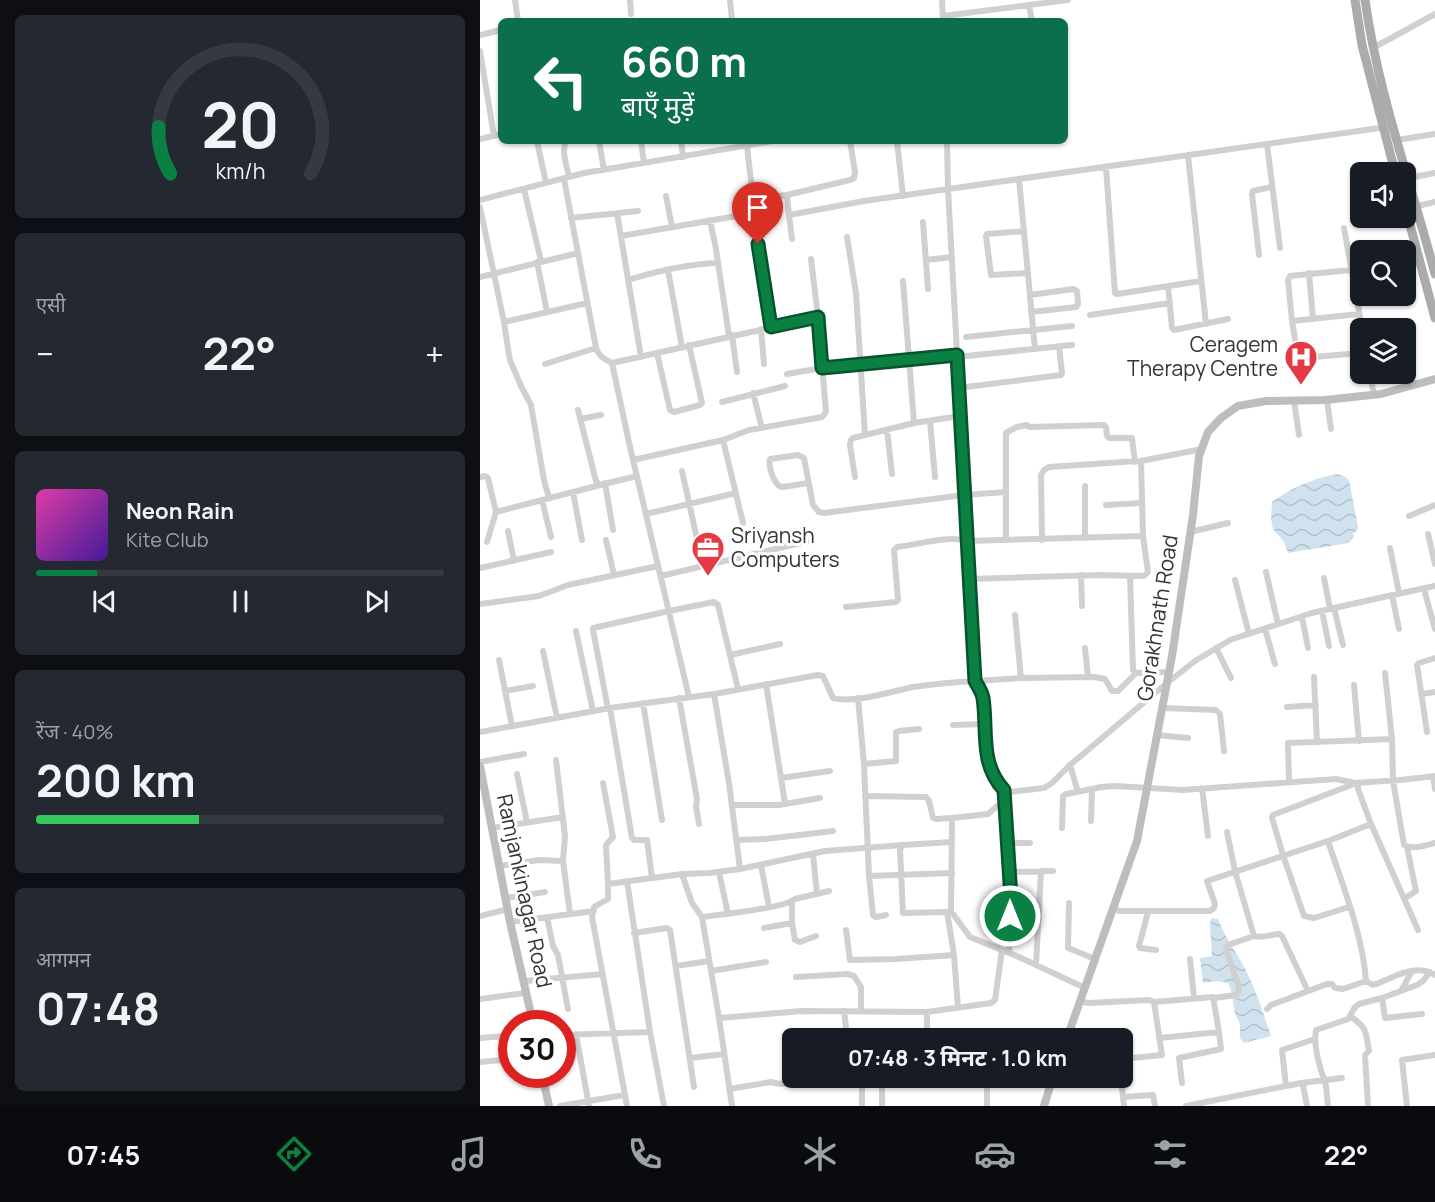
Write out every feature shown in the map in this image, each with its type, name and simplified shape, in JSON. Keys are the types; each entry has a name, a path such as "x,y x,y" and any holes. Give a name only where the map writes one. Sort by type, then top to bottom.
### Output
{"main road":[{"path":"1355,0 1362,45 1392,162"},
{"path":"1365,0 1373,48 1404,162"},
{"path":"1416,203 1435,271"},
{"path":"1411,228 1435,318"},
{"name":"Gorakhnath Road","path":"1071,1028 1137,841 1169,672 1200,456 1208,432 1221,418 1238,406 1266,401 1327,400 1374,394 1435,379"},
{"name":"Ramjankinagar Road","path":"480,769 530,1010"},
{"path":"545,1088 549,1106"},
{"path":"1044,1106 1050,1088"}],"street":[{"path":"514,0 517,18"},
{"path":"630,0 631,14"},
{"path":"730,0 732,18"},
{"path":"942,0 943,18 1019,3 1029,5 1068,0"},
{"path":"1029,5 1031,18"},
{"path":"1373,48 1435,14"},
{"path":"480,35 498,31"},
{"path":"480,51 498,135 480,139"},
{"path":"789,215 864,201 1393,126"},
{"path":"1397,140 1435,134"},
{"path":"538,144 546,183"},
{"path":"564,144 578,253 597,348 602,359 612,363 818,317"},
{"path":"600,144 604,170"},
{"path":"641,144 644,163"},
{"path":"681,144 683,157"},
{"path":"480,200 604,170 757,144"},
{"path":"752,199 787,195 854,178 850,144"},
{"path":"897,144 903,196"},
{"path":"947,144 975,681 983,696 988,759 997,783 1004,790 1016,792 1044,788 1052,783 1167,683 1195,661 1230,640 1322,611 1435,586"},
{"path":"1267,144 1280,248"},
{"path":"747,146 760,261 771,327"},
{"path":"1188,155 1206,324"},
{"path":"1106,167 1113,291 1117,294 1201,281"},
{"path":"1416,176 1435,173"},
{"path":"1019,179 1035,349"},
{"path":"1259,255 1252,194 1255,189 1272,187"},
{"path":"524,189 548,312"},
{"path":"666,195 672,227"},
{"path":"787,195 792,239"},
{"path":"1417,206 1435,202"},
{"path":"480,207 510,360 531,405 551,537"},
{"path":"572,218 638,211"},
{"path":"617,213 641,357"},
{"path":"621,236 754,213"},
{"path":"710,220 738,372"},
{"path":"923,222 928,289"},
{"path":"1344,228 1350,264"},
{"path":"1024,231 987,234 986,236 991,275 1028,273"},
{"path":"847,237 855,293 866,435"},
{"path":"480,277 578,253"},
{"path":"926,260 952,257"},
{"path":"633,460 723,440 749,430 824,416 826,412 811,259"},
{"path":"628,280 700,263 718,263"},
{"path":"657,353 670,410 674,412 700,405 702,403 668,270"},
{"path":"1350,270 1309,273 1288,278 1297,351 1302,358 1350,354"},
{"path":"1309,273 1313,319"},
{"path":"903,281 914,423"},
{"path":"1168,286 1174,330 1228,319"},
{"path":"1030,295 1073,289 1077,291 1078,304 1076,307 1031,312"},
{"path":"504,322 588,303"},
{"path":"1090,315 1170,303"},
{"path":"1358,306 1360,318"},
{"path":"1292,321 1359,314"},
{"path":"966,337 1072,326"},
{"path":"761,329 764,364"},
{"path":"787,374 860,364 1072,345"},
{"path":"958,388 1061,375 1059,346"},
{"path":"545,364 597,348"},
{"path":"612,363 689,697"},
{"path":"1372,384 1374,394"},
{"path":"722,402 785,386"},
{"path":"753,393 762,428"},
{"path":"1294,400 1299,435"},
{"path":"1327,400 1331,429"},
{"path":"578,410 596,482 602,484"},
{"path":"580,419 601,415"},
{"path":"855,477 850,442 853,438 914,423 960,416"},
{"path":"930,421 935,477"},
{"path":"969,579 1081,575 1144,576 1148,572 1143,536 1142,503 1138,461 1132,438 1109,438 1104,425 1027,425 1006,433 1006,540"},
{"path":"887,430 892,474"},
{"path":"723,440 743,523"},
{"path":"1042,540 1041,475 1049,467 1138,461 1202,449"},
{"path":"808,483 778,486 769,464 770,459 798,455 804,458 813,506 819,512 824,513 964,495 1006,492"},
{"path":"682,471 697,539"},
{"path":"496,512 637,476"},
{"path":"480,477 488,478 496,512 486,542"},
{"path":"602,484 613,530"},
{"path":"1085,486 1085,538"},
{"path":"573,492 582,540"},
{"path":"646,514 736,493"},
{"path":"1106,505 1142,503"},
{"path":"1409,516 1435,505"},
{"path":"1190,532 1228,523"},
{"path":"508,531 514,561"},
{"path":"1428,534 1435,564"},
{"path":"846,607 898,600 895,549 961,539 967,541 1042,540 1143,536"},
{"path":"606,540 614,575"},
{"path":"661,576 809,541"},
{"path":"1390,548 1400,630"},
{"path":"480,568 551,552"},
{"path":"480,604 539,596 568,585 658,566"},
{"path":"1266,572 1278,624"},
{"path":"1081,575 1082,606"},
{"path":"1130,576 1132,668 1136,674"},
{"path":"1324,578 1343,645"},
{"path":"1235,580 1249,634"},
{"path":"1424,589 1435,629"},
{"path":"651,878 647,840 646,838 634,840 632,838 593,630 714,602 718,605 738,689"},
{"path":"1322,611 1329,646"},
{"path":"1015,615 1021,678"},
{"path":"1302,617 1308,648"},
{"path":"1265,629 1275,663"},
{"path":"576,631 592,711"},
{"path":"730,655 780,644"},
{"path":"1085,648 1088,677"},
{"path":"1216,648 1231,678"},
{"path":"543,651 557,718"},
{"path":"1427,732 1417,664 1435,658"},
{"path":"499,660 512,726"},
{"path":"480,732 592,711 714,694 818,675 824,676 833,698 839,699 870,697 948,682 1021,678 1105,679 1114,692 1136,674 1169,672"},
{"path":"1385,673 1392,738 1393,781 1404,845 1407,847 1416,891 1404,899"},
{"path":"1314,677 1317,742"},
{"path":"765,684 785,804"},
{"path":"1353,685 1359,741"},
{"path":"505,691 533,686"},
{"path":"1422,694 1435,692"},
{"path":"714,694 740,869"},
{"path":"679,698 697,799 699,824"},
{"path":"858,698 873,915 876,917 886,915"},
{"path":"643,703 662,820"},
{"path":"1287,707 1316,705"},
{"path":"1162,708 1218,711 1224,752"},
{"path":"952,726 984,724"},
{"path":"864,764 895,762 897,760 896,732 919,729"},
{"path":"1157,735 1188,738"},
{"path":"1289,782 1288,743 1392,738"},
{"path":"480,769 524,754"},
{"path":"556,760 565,836 563,861 570,914"},
{"path":"1070,765 1078,792"},
{"path":"781,778 830,771"},
{"path":"517,774 527,822"},
{"path":"1062,828 1063,796 1101,787 1183,790 1336,779 1357,783 1393,781 1434,776 1435,789"},
{"path":"603,783 613,837 606,848 608,899 594,908 592,917 627,1106"},
{"path":"1357,783 1371,824 1418,930"},
{"path":"1349,907 1314,918 1304,916 1272,818 1273,815 1357,783"},
{"path":"1202,788 1208,836"},
{"path":"1091,821 1092,789"},
{"path":"1004,790 1011,898 1009,953"},
{"path":"865,796 926,797 933,819 988,814 1004,800"},
{"path":"732,805 785,804 820,798"},
{"path":"492,828 563,817"},
{"path":"952,818 949,912 958,1008"},
{"path":"1113,907 1119,911 1210,911 1215,904 1207,881 1328,841 1371,824"},
{"path":"736,840 833,831"},
{"path":"1227,832 1235,871 1254,936"},
{"path":"1328,841 1357,932 1366,981"},
{"path":"608,884 682,874 719,872 813,854 868,847 952,843"},
{"path":"1007,843 1030,843"},
{"path":"1407,847 1435,843"},
{"path":"903,844 900,849 903,913 949,912"},
{"path":"813,854 817,894"},
{"path":"500,866 539,860 563,861"},
{"path":"761,865 769,907"},
{"path":"1036,965 1041,871"},
{"path":"1009,872 1053,871"},
{"path":"719,872 728,914"},
{"path":"869,876 952,873"},
{"path":"682,874 690,899 702,917 731,1106"},
{"path":"627,881 650,1032 664,1106"},
{"path":"702,917 769,907 829,891"},
{"path":"506,898 545,892"},
{"path":"792,902 795,940 797,942 816,936"},
{"path":"1069,903 1068,948 1095,959"},
{"path":"480,916 508,909"},
{"path":"510,922 594,910"},
{"path":"949,912 970,937 1084,988"},
{"path":"1148,912 1139,946 1155,950"},
{"path":"547,917 553,946 558,955 568,1009"},
{"path":"764,928 792,924"},
{"path":"634,933 669,928 694,1087"},
{"path":"846,930 850,960 847,974"},
{"path":"1080,1001 1088,1003 1149,1000 1154,1002 1236,995 1239,992 1239,985 1226,948 1228,945 1254,936 1257,938 1276,934 1282,936 1308,991"},
{"path":"719,1018 802,1011 927,1012 994,1002 1002,950"},
{"path":"850,960 954,955"},
{"path":"1190,959 1194,998"},
{"path":"676,966 709,961"},
{"path":"711,971 766,962"},
{"path":"1366,981 1372,985 1416,970 1433,973"},
{"path":"1401,991 1412,971"},
{"path":"1328,1106 1315,1039 1317,1029 1347,1018 1357,1005 1420,983 1433,973"},
{"path":"524,981 603,974"},
{"path":"796,977 847,974 854,976 861,987 861,1011"},
{"path":"1267,1009 1271,1005 1327,984 1343,989 1366,981"},
{"path":"480,999 526,993"},
{"path":"1182,1083 1179,1058 1221,1049 1214,998"},
{"path":"1382,998 1385,1018 1422,1014"},
{"path":"1133,1058 1162,1055 1154,1002"},
{"path":"844,1011 845,1028"},
{"path":"927,1012 927,1028"},
{"path":"1350,1016 1363,1026 1369,1051 1365,1054 1368,1106"},
{"path":"588,1103 576,1034 650,1032"},
{"path":"1160,1038 1219,1032"},
{"path":"480,1038 498,1037"},
{"path":"1286,1086 1282,1050 1315,1039"},
{"path":"690,1058 724,1054"},
{"path":"1407,1106 1402,1060 1435,1055"},
{"path":"480,1062 498,1060"},
{"path":"1187,1106 1323,1079 1342,1078"},
{"path":"729,1089 771,1082 782,1084"},
{"path":"1301,1083 1307,1106"},
{"path":"862,1088 862,1106"},
{"path":"882,1088 882,1106"},
{"path":"987,1088 987,1106"},
{"path":"1122,1088 1124,1106"},
{"path":"560,1106 624,1095"},
{"path":"1123,1097 1153,1095 1155,1106"},
{"path":"1226,1098 1227,1106"}],"water":[{"path":"1337,474 1349,480 1358,527 1353,533 1354,537 1349,543 1288,553 1284,542 1273,529 1272,502 1303,484"},
{"path":"1211,918 1218,919 1245,969 1271,1036 1244,1043 1240,1038 1240,1024 1228,983 1217,981 1203,983 1200,958 1212,956"}],"place":[{"name":"Ceragem Therapy Centre","path":"1301,386"},
{"name":"Sriyansh Computers","path":"708,577"}],"route":[{"path":"758,244 771,327 818,317 822,368 957,355 975,681 983,696 984,734 988,759 997,783 1004,790 1011,898 1010,916"}]}
